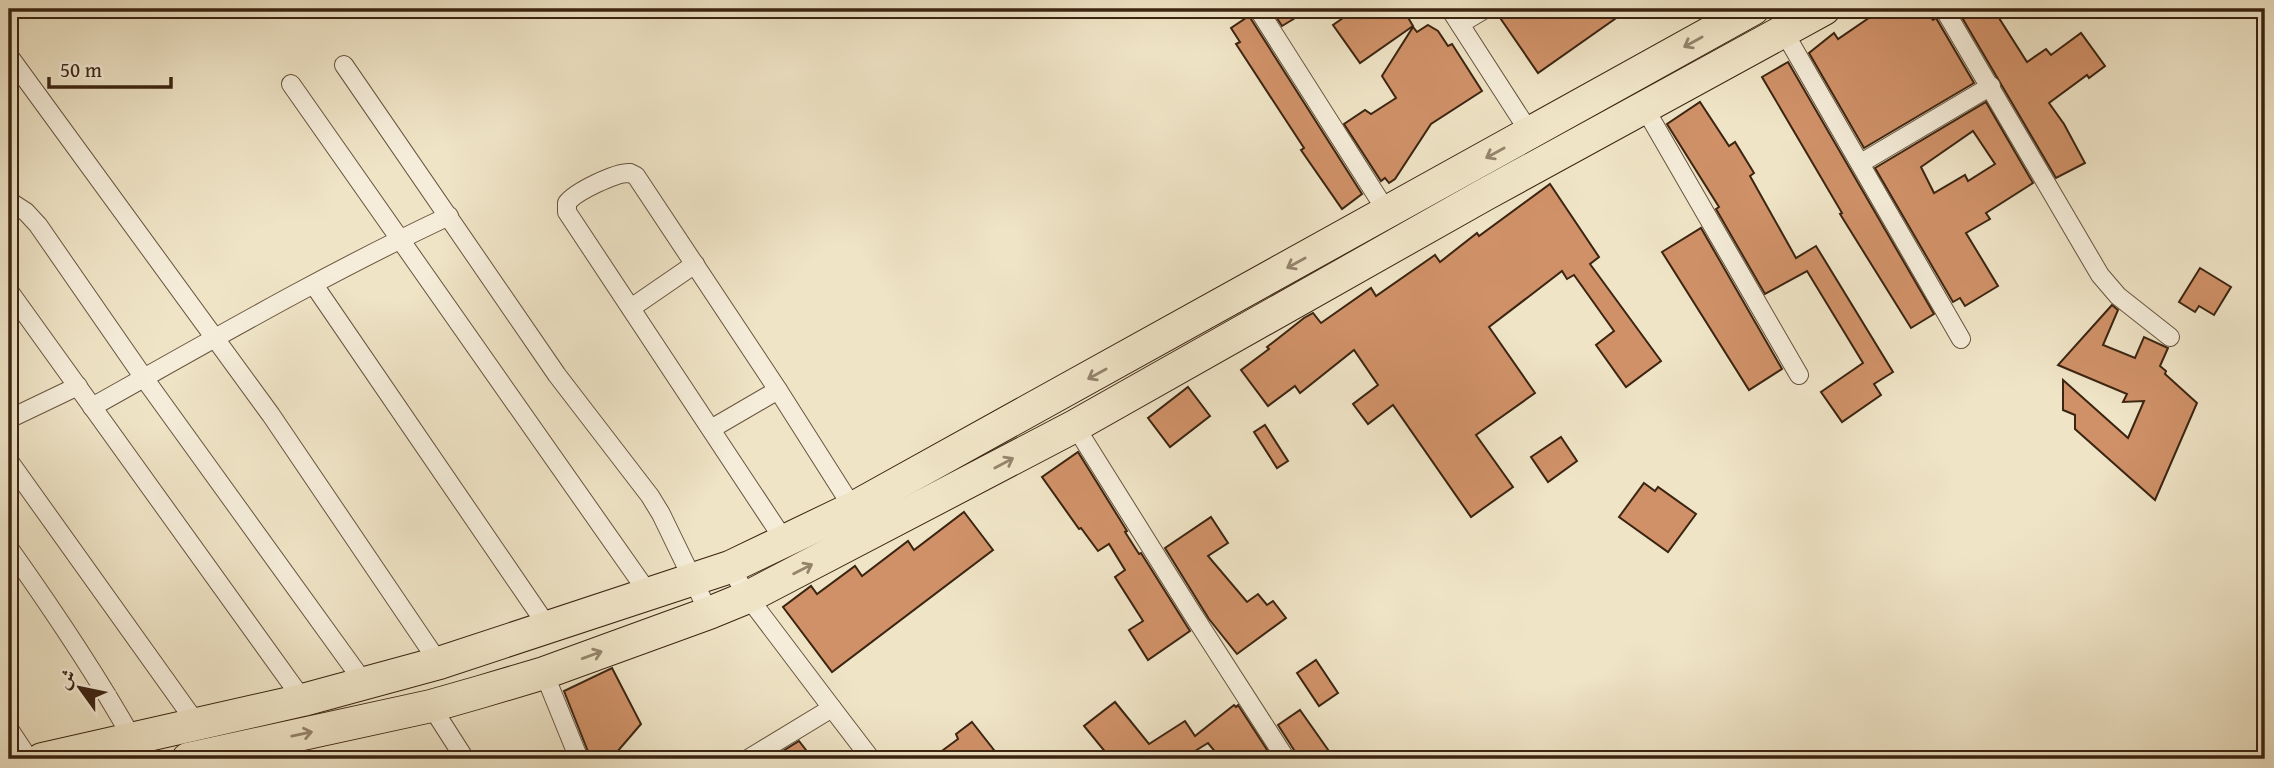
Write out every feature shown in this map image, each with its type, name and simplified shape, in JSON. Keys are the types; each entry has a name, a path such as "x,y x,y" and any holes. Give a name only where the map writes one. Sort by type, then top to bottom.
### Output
{"highway":[{"path":"42,759 365,684 439,663 730,567 853,508 1753,9"},
{"path":"188,759 431,706 544,673 709,614 748,597 1075,426 1824,9"}],"street":[{"path":"1258,9 1387,212"},
{"path":"1485,9 1455,16 1531,133"},
{"path":"1944,9 2101,275 2118,296 2170,337"},
{"path":"1784,32 1961,339"},
{"path":"9,57 271,415 439,663"},
{"path":"344,65 557,375 650,496 709,614"},
{"path":"290,84 649,594"},
{"path":"1861,163 1991,86"},
{"path":"1644,107 1799,374"},
{"path":"784,540 567,212 567,203 574,196 618,174 630,173 641,183 853,508"},
{"path":"9,201 26,212 38,225 144,378 365,684"},
{"path":"92,407 314,285 449,216"},
{"path":"631,308 695,264"},
{"path":"314,285 548,627"},
{"path":"9,291 303,699"},
{"path":"9,419 78,386"},
{"path":"711,429 778,390"},
{"path":"1075,426 1286,759"},
{"path":"9,461 197,724"},
{"path":"9,548 63,624 132,738"},
{"path":"730,567 748,597 871,759"},
{"path":"544,673 579,759"},
{"path":"431,706 465,759"},
{"path":"748,759 832,708"},
{"path":"9,729 29,759"}],"building":[{"path":"1271,9 1310,9 1282,26"},
{"path":"1356,9 1361,9 1367,18 1384,9 1403,9 1413,26 1360,63 1333,25"},
{"path":"1496,9 1629,9 1538,73"},
{"path":"1882,9 1924,9 1933,20 1936,18 1974,83 1864,148 1809,53 1834,33 1838,39"},
{"path":"1957,9 2014,9 1999,18 2027,62 2046,49 2051,55 2081,33 2105,66 2089,78 2087,75 2049,103 2085,163 2056,178"},
{"path":"1249,16 1362,194 1342,209 1301,150 1304,148 1236,44 1240,42 1231,28"},
{"path":"1428,25 1438,31 1448,46 1452,44 1482,91 1431,124 1395,179 1389,183 1385,178 1381,181 1344,124 1365,110 1371,114 1396,98 1382,76 1413,27 1417,32"},
{"path":"1788,62 1934,314 1911,328 1840,214 1842,213 1762,77"},
{"path":"1700,102 1729,146 1735,142 1754,173 1750,176 1796,258 1816,246 1893,372 1874,384 1881,395 1842,422 1821,392 1863,363 1807,271 1765,294 1716,209 1719,207 1667,124"},
{"path":"1986,102 2033,183 1986,213 1990,219 1966,233 1998,286 1965,306 1960,298 1953,302 1875,168","holes":["1973,131 1995,164 1968,181 1965,175 1934,193 1921,167"]},
{"path":"1550,184 1599,257 1590,264 1661,361 1626,387 1596,345 1614,331 1574,275 1567,279 1562,271 1489,327 1535,393 1476,435 1513,487 1471,517 1393,405 1368,424 1353,404 1378,385 1354,350 1300,393 1295,386 1268,406 1241,370 1304,318 1313,313 1321,323 1371,288 1376,296 1435,255 1440,262 1477,233 1479,236"},
{"path":"1701,228 1782,369 1749,390 1662,252"},
{"path":"2200,268 2231,287 2214,315 2199,306 2195,312 2179,302"},
{"path":"2112,305 2118,310 2103,345 2135,358 2144,337 2168,348 2160,366 2166,371 2165,374 2197,403 2155,500 2075,429 2075,415 2063,410 2063,380 2128,438 2144,401 2123,402 2127,394 2058,365"},
{"path":"1188,387 1210,416 1170,447 1148,418"},
{"path":"1265,425 1288,461 1277,468 1254,432"},
{"path":"1561,437 1577,461 1548,482 1531,457"},
{"path":"1078,452 1127,531 1125,532 1190,631 1148,660 1129,630 1143,621 1115,577 1125,570 1109,544 1098,551 1042,477"},
{"path":"1644,483 1655,491 1658,487 1696,514 1668,552 1619,517"},
{"path":"964,512 993,550 832,672 783,607 811,586 817,594 855,566 862,576 908,541 914,550"},
{"path":"1211,517 1228,543 1208,556 1247,602 1258,594 1267,605 1273,601 1286,618 1237,654 1209,619 1165,548"},
{"path":"1316,660 1338,693 1319,706 1297,673"},
{"path":"612,668 641,724 611,759 591,759 564,691"},
{"path":"1115,702 1149,744 1185,721 1195,736 1234,705 1238,705 1273,759 1221,759 1208,743 1182,759 1111,759 1084,726"},
{"path":"1300,710 1331,754 1324,759 1297,759 1278,725"},
{"path":"972,722 1001,759 931,759 958,739 956,734"},
{"path":"799,741 813,759 770,759"}]}
